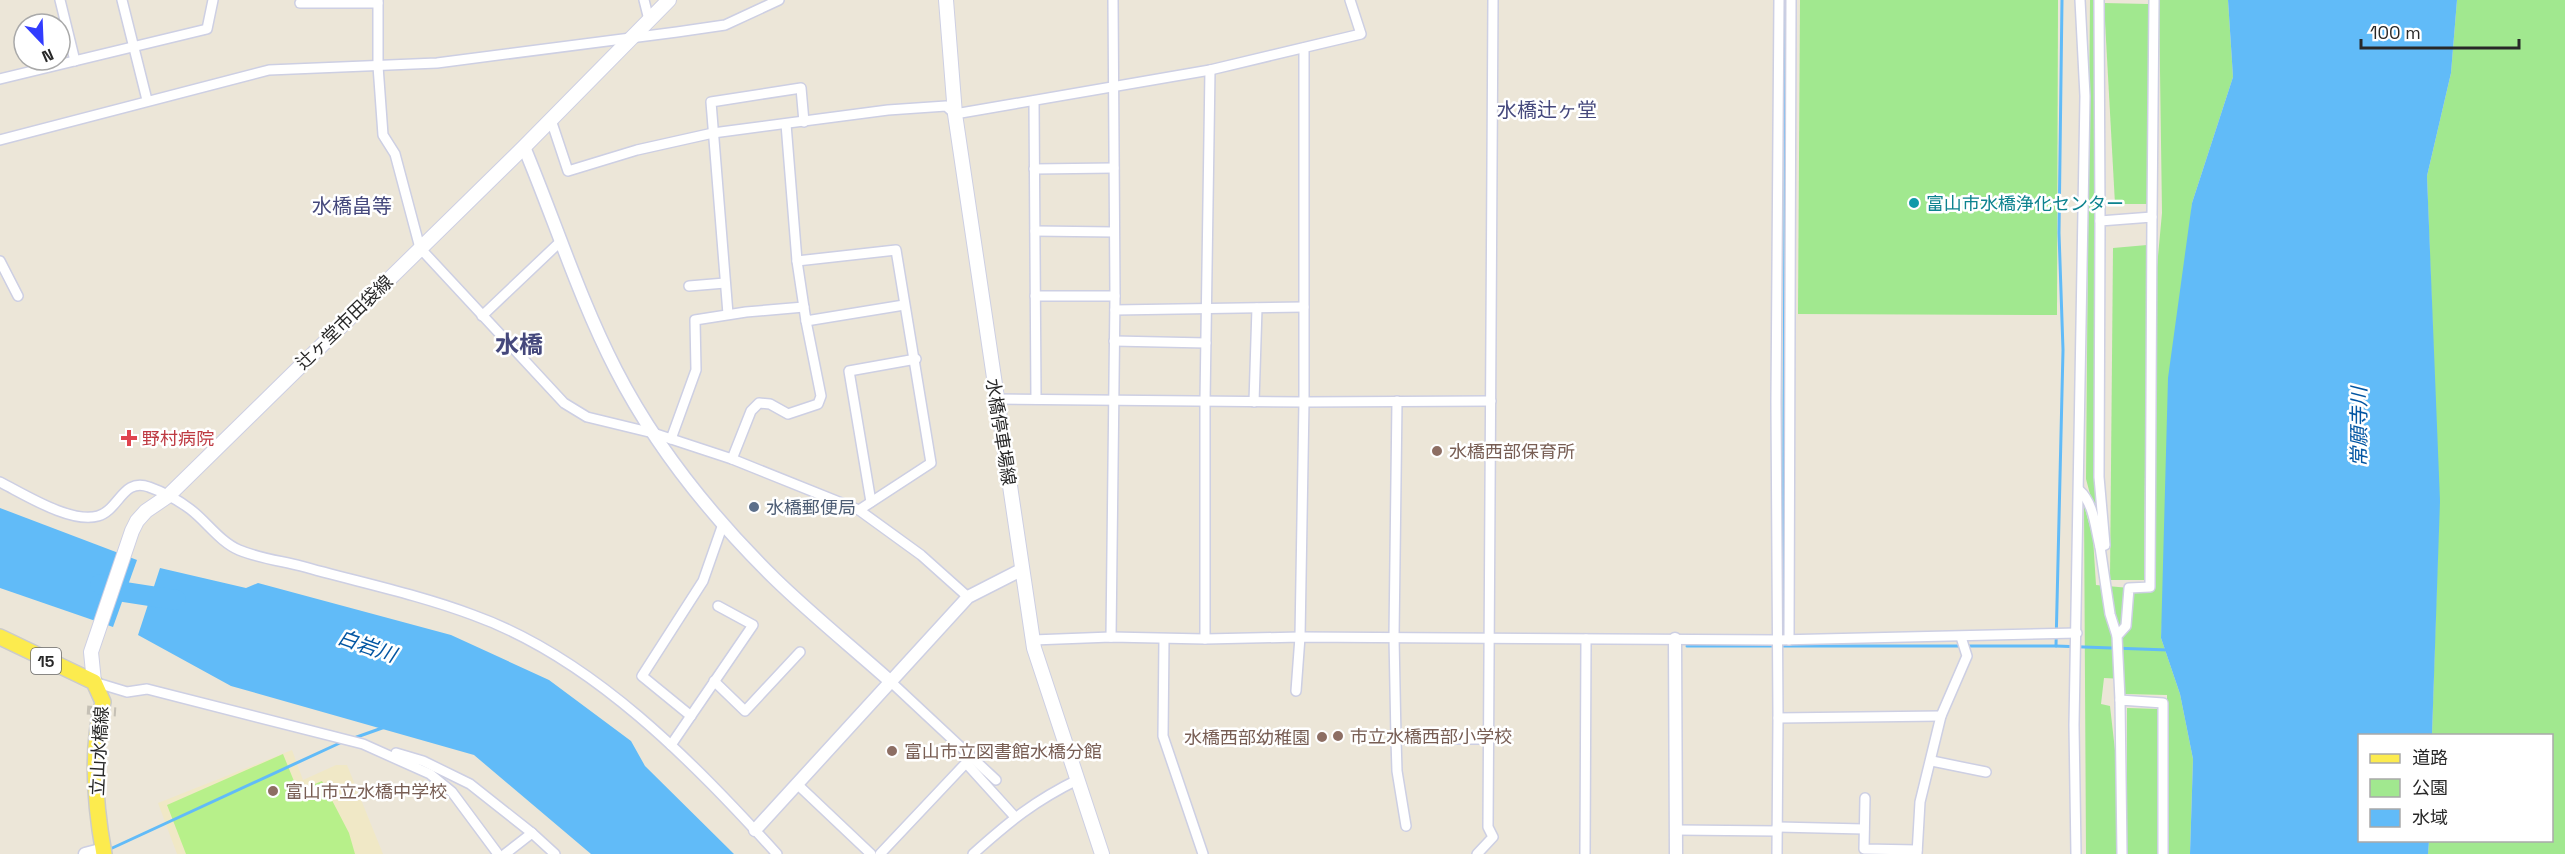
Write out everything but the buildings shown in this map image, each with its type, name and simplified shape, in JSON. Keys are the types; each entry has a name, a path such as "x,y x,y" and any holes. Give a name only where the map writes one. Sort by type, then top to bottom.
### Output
{"main road":[{"name":"辻ヶ堂市田袋線","path":"94,682 91,652 137,521 168,496 524,147 669,0"},
{"name":"水橋停車場線","path":"946,0 955,114 1033,640 1102,854"},
{"name":"立山水橋線","path":"0,637 94,682 104,702 100,717 96,758 96,805 104,852"}],"street":[{"path":"60,0 75,61"},
{"path":"122,0 147,100"},
{"path":"0,79 207,29 213,0"},
{"path":"644,0 649,20"},
{"path":"0,140 269,70 437,63 725,25 779,0"},
{"path":"1111,638 1115,310 1113,0"},
{"path":"551,120 568,171 637,150 713,133 888,110 946,106 955,114 1210,70 1361,34 1350,0"},
{"path":"1477,854 1493,837 1488,827 1493,0"},
{"path":"1777,854 1776,402 1779,0"},
{"path":"1789,640 1791,0"},
{"path":"2076,854 2074,725 2085,96 2080,0"},
{"path":"2099,0 2100,477 2105,545 2100,547"},
{"path":"2117,636 2126,626 2129,588 2150,586 2154,0"},
{"path":"300,3 378,2 378,66 383,135 395,154 420,248 564,403 587,417 653,433 732,459 859,510 921,555 968,597"},
{"path":"1296,691 1300,637 1304,402 1304,48"},
{"path":"1206,639 1205,401 1210,70"},
{"path":"728,315 711,102 801,88 804,122"},
{"path":"1034,101 1036,399"},
{"path":"732,459 751,411 759,403 770,404 788,414 818,404 821,396 797,261 786,124"},
{"path":"524,147 597,332 617,372 653,433 723,524 777,581 891,682 969,759 996,780"},
{"path":"1034,169 1114,168"},
{"path":"2100,222 2152,217"},
{"path":"1035,231 1114,232"},
{"path":"482,316 561,241"},
{"path":"797,261 896,250 932,463 859,510"},
{"path":"0,261 18,296"},
{"path":"688,286 725,283"},
{"path":"1035,296 1115,296"},
{"path":"806,321 904,305"},
{"path":"671,439 696,370 695,320 804,307"},
{"path":"1115,310 1304,307"},
{"path":"1254,402 1257,308"},
{"path":"1114,340 1206,343"},
{"path":"871,502 849,371 916,359"},
{"path":"996,399 1254,402 1491,401"},
{"path":"1396,401 1394,637 1396,771 1406,826"},
{"path":"0,482 51,508 76,515 97,517 110,511 125,490 136,485 147,486 189,508 238,550 441,604 475,615 522,636 596,682 670,745 777,854"},
{"path":"2079,489 2091,506 2110,614 2117,636 2122,854"},
{"path":"691,716 642,676 703,581 723,524"},
{"path":"755,830 968,597 1021,570"},
{"path":"670,745 753,625 718,606"},
{"path":"1033,640 1394,637 1789,640 2077,633"},
{"path":"1865,798 1864,849 1917,852 1920,802 1932,761 1941,717 1967,656 1961,637"},
{"path":"1164,639 1163,736 1203,854"},
{"path":"1585,854 1586,639"},
{"path":"1676,639 1676,854"},
{"path":"714,681 745,711 800,652"},
{"path":"94,682 128,692 147,689 423,761 470,784 555,854"},
{"path":"2120,700 2163,703 2163,854"},
{"path":"1778,718 1941,717"},
{"path":"1396,739 1489,739"},
{"path":"363,744 430,774 452,792 498,854"},
{"path":"969,759 1014,817"},
{"path":"880,854 969,759"},
{"path":"1932,761 1986,772"},
{"path":"973,854 1014,817 1045,796 1079,779"},
{"path":"797,784 871,854"},
{"path":"1677,830 1864,829"},
{"path":"505,854 532,833"},
{"path":"85,854 104,852"}],"shaded area":[{"name":"富山市立水橋中学校","path":"292,750 303,780 336,765 347,765 383,854 177,854 158,803"}],"green space":[{"path":"1800,0 2058,0 2057,315 1798,314"},
{"path":"2090,0 2096,0 2094,113 2099,528 2086,479"},
{"path":"2159,0 2228,0 2233,77 2192,203 2161,638 2180,694 2193,759 2190,854 2167,854 2167,695 2125,694 2124,679 2104,678 2101,704 2110,706 2117,768 2119,854 2086,854 2084,505 2093,538 2096,585 2152,590 2157,267 2162,213"},
{"path":"2457,0 2565,0 2565,854 2428,854 2429,842 2553,842 2553,734 2432,734 2439,508 2427,176 2451,73"},
{"path":"2104,3 2148,4 2148,204 2115,204"},
{"path":"2147,245 2144,580 2110,580 2113,248"},
{"path":"2127,708 2160,709 2160,854 2127,854"},
{"name":"富山市立水橋中学校","path":"283,754 298,791 322,781 349,833 355,854 186,854 167,805"}],"water":[{"name":"常願寺川","path":"2228,0 2457,0 2451,73 2427,176 2440,501 2432,734 2358,734 2358,842 2429,842 2428,854 2190,854 2193,759 2180,694 2161,638 2168,378 2192,203 2233,77"},
{"path":"0,508 137,560 113,627 0,588"},
{"path":"160,568 246,588 258,583 451,635 549,680 631,741 645,766 734,854 591,854 474,755 231,686 138,635"}],"waterway":[{"path":"1783,637 1786,0"},
{"path":"2056,646 2063,350 2059,233 2062,0"},
{"name":"白岩川","path":"100,584 118,591 176,600"},
{"path":"1687,646 2056,646 2168,650"},
{"path":"354,738 385,727"},
{"path":"108,850 342,742"}],"tunnel":[{"path":"87,710 116,712"}],"place":[{"name":"富山市水橋浄化センター","path":"1914,203"},
{"name":"野村病院","path":"129,438"},
{"name":"水橋西部保育所","path":"1437,451"},
{"name":"水橋郵便局","path":"754,507"},
{"name":"市立水橋西部小学校","path":"1338,736"},
{"name":"水橋西部幼稚園","path":"1322,737"},
{"name":"富山市立図書館水橋分館","path":"892,751"},
{"name":"富山市立水橋中学校","path":"273,791"}],"district":[{"name":"水橋辻ヶ堂","path":"1547,110"},
{"name":"水橋畠等","path":"352,206"},
{"name":"水橋","path":"519,344"}]}
